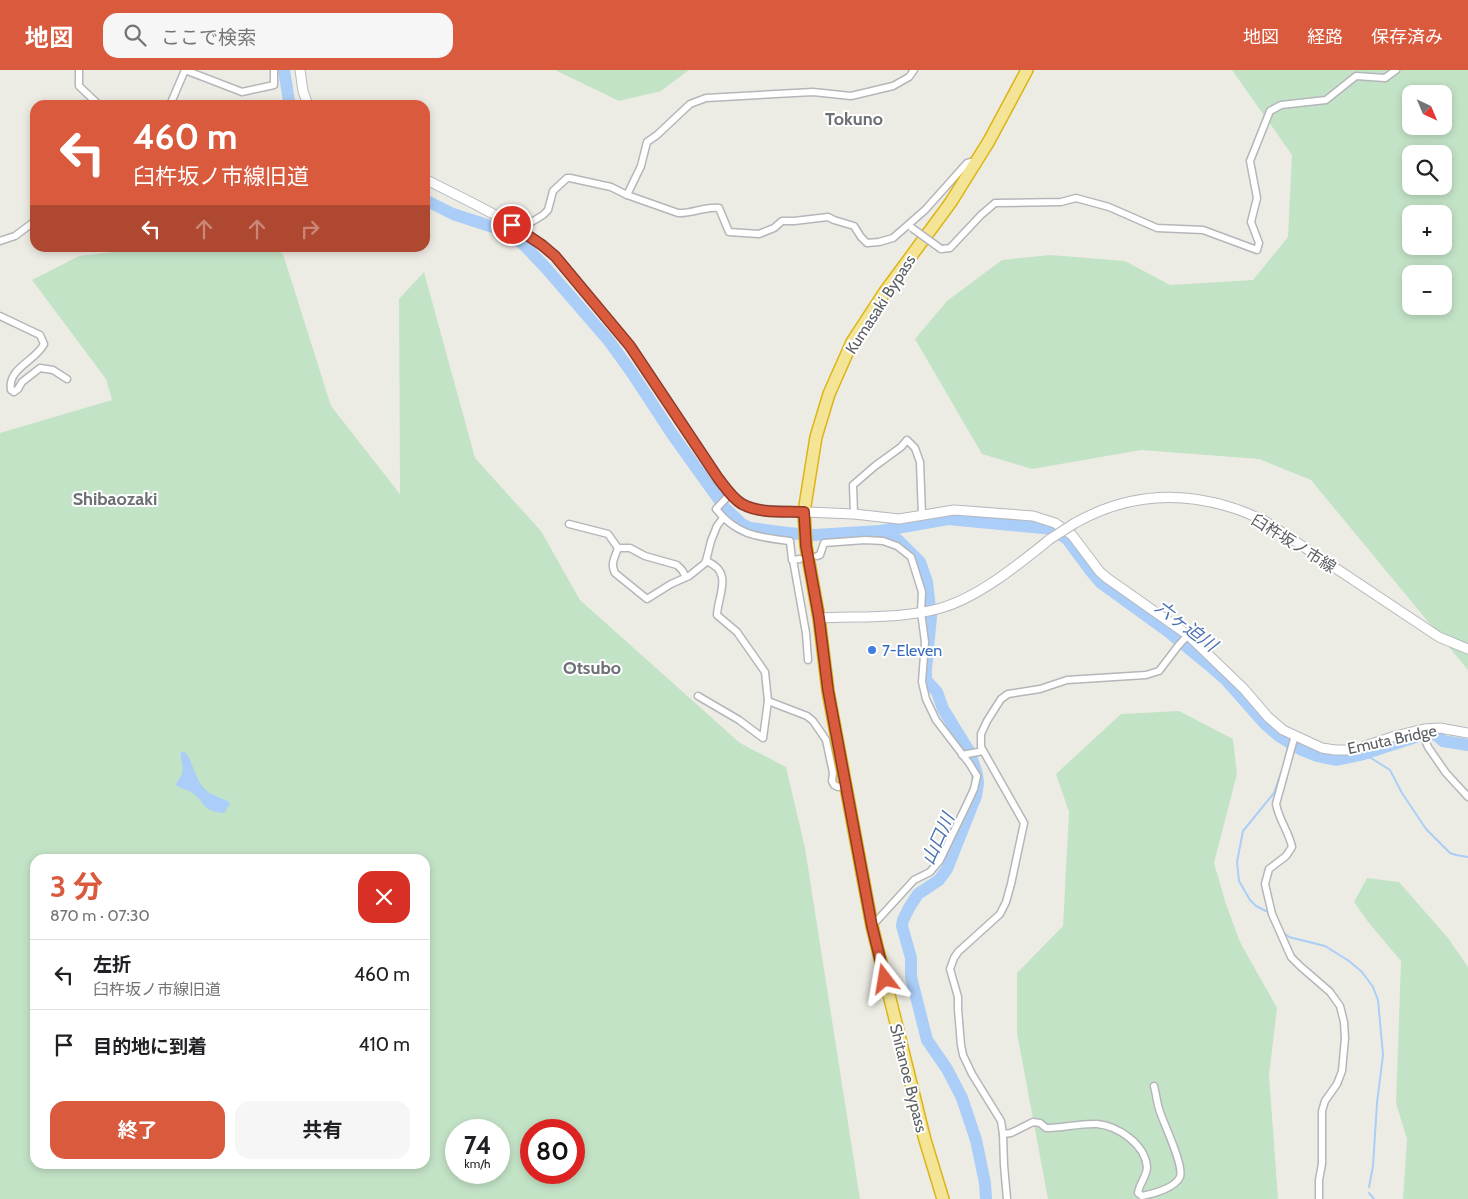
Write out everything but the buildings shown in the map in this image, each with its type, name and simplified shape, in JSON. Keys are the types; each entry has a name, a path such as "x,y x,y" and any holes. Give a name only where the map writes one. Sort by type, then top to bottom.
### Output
{"highway":[{"name":"Kumasaki Bypass","path":"804,512 816,438 828,394 852,342 884,293 951,202 989,141 1027,70"},
{"name":"Shitanoe Bypass","path":"804,512 806,546 821,630 828,690 872,926 925,1140 943,1199"}],"main road":[{"path":"300,70 306,100"},
{"path":"430,182 520,229 555,256 630,346 729,496"},
{"name":"Emuta Bridge","path":"729,496 742,504 759,510 854,514 899,519 954,510 1033,516 1055,522 1072,535 1100,572 1186,637 1244,689 1268,717 1294,737 1322,748 1353,750 1396,736 1424,730 1440,728 1468,733"},
{"name":"臼杵坂ノ市線","path":"924,612 939,608 976,592 1006,574 1050,539 1093,513 1126,502 1157,497 1191,498 1234,508 1265,521 1439,637 1468,649"},
{"path":"819,618 924,612"}],"street":[{"path":"79,70 79,86 94,100"},
{"path":"172,100 185,70 242,92 274,85 274,70"},
{"path":"627,195 641,166 647,142 690,104 706,98 813,92 851,96 892,86 909,77 914,70"},
{"path":"910,226 940,249 950,248 995,203 1061,202 1076,198 1109,207 1157,228 1204,230 1257,250 1259,243 1251,222 1257,198 1250,160 1270,111 1281,105 1326,100 1356,76 1385,78 1396,70"},
{"path":"520,229 548,210 553,191 567,178 570,178 604,184 627,195 678,213 686,214 710,207 719,208 729,232 759,234 774,228 782,221 828,217 854,226 867,243 893,238 910,226 967,163 975,164"},
{"path":"0,241 15,236 30,225"},
{"path":"0,316 40,335 44,344 41,351 14,374 10,390 14,392 22,382 40,368 53,370 68,379"},
{"path":"854,514 853,486 907,440 915,448 920,462 922,515"},
{"path":"729,496 716,509 723,518 739,530 750,535 790,540 792,560 796,559 808,660"},
{"path":"618,548 612,568 615,573 646,598 700,568 706,561 711,541 717,526 723,518"},
{"path":"569,524 608,534 618,548"},
{"path":"817,556 820,555 824,543 883,541 897,546 911,557 922,592 926,642 922,682 926,699 936,720 977,776 968,802 940,860 930,872 914,880 872,926"},
{"path":"618,548 630,548 645,556 677,565 686,577"},
{"path":"698,696 738,720 763,738 768,701 765,672 736,632 717,615 723,588 722,577 719,569 706,561"},
{"path":"799,592 814,589"},
{"path":"806,633 821,630"},
{"path":"1007,1199 1003,1134 1000,1121 963,1055 958,997 950,969 958,952 1000,914 1006,902 1011,884 1024,823 982,751 981,734 1001,699 1008,694 1040,689 1067,680 1146,675 1159,672 1186,637"},
{"path":"768,701 801,714 813,721 826,740 834,773 832,781 834,785 838,787 846,785"},
{"path":"1424,730 1428,747 1446,772 1468,797"},
{"path":"1294,737 1276,804 1278,814 1292,847 1286,856 1270,869 1265,884 1272,914 1291,957 1330,992 1340,1006 1344,1022 1342,1071 1337,1084 1325,1101 1322,1111 1322,1164 1319,1199"},
{"path":"963,755 982,751"},
{"path":"1003,1134 1011,1133 1033,1122 1040,1123 1046,1128 1098,1124 1114,1130 1132,1139 1141,1151 1147,1168 1138,1188 1138,1193 1142,1196 1150,1194 1176,1182 1181,1172 1172,1139 1159,1109 1154,1086"}],"green space":[{"path":"555,70 689,70 661,91 619,101"},
{"path":"1232,70 1468,70 1468,670 1311,480 1259,459 1141,450 1032,469 982,454 915,339 947,301 1002,260 1050,255 1125,261 1170,285 1253,280 1288,237 1292,155"},
{"path":"116,252 279,252 283,254 331,406 400,494 399,299 424,272 475,458 541,531 580,600 740,743 786,767 805,848 860,1199 0,1199 0,433 112,400 106,379 32,280 79,256"},
{"path":"1179,711 1233,739 1237,774 1214,863 1240,942 1277,1008 1269,1075 1278,1199 1048,1199 1017,1033 1017,973 1063,926 1069,812 1056,774 1121,714"},
{"path":"1367,878 1399,882 1448,938 1468,967 1468,1199 1403,1199 1407,1139 1396,1103 1401,961 1354,902"}],"water":[{"path":"181,752 187,754 203,787 212,794 229,802 230,804 224,813 207,808 191,792 176,785 182,771"}],"waterway":[{"path":"284,70 289,100"},
{"name":"六ヶ迫川","path":"430,202 453,214 496,228 522,243 609,341 725,508 742,524 750,528 815,535 880,531 948,519 1053,529 1067,539 1101,583 1170,633 1209,665 1226,680 1265,724 1279,736 1302,750 1317,756 1336,760 1360,755 1419,736 1435,734 1443,741 1468,745"},
{"name":"山口川","path":"880,531 898,540 920,562 927,582 931,617 926,680 937,692 943,709 969,751 977,774 976,796 947,869 939,880 918,894 909,908 902,926 911,958 911,977 927,1040 947,1069 962,1098 976,1140 985,1183 986,1199"},
{"path":"1283,769 1289,742"},
{"path":"1360,755 1371,758 1390,770 1402,793 1426,829 1450,853 1468,857"},
{"path":"1268,912 1256,906 1250,900 1239,881 1237,862 1243,831 1274,793 1281,773"},
{"path":"1284,933 1289,937 1325,946 1349,961 1368,980 1378,1000 1383,1055 1377,1103 1373,1166 1369,1187"},
{"path":"1369,1193 1374,1199"}],"place":[{"name":"7-Eleven","path":"872,650"}],"district":[{"name":"Tokuno","path":"854,119"},
{"name":"Shibaozaki","path":"115,499"},
{"name":"Otsubo","path":"592,668"}],"route":[{"path":"512,225 555,256 630,346 730,494 742,504 759,510 804,512 806,546 819,618 828,690 872,926 885,979"}]}
